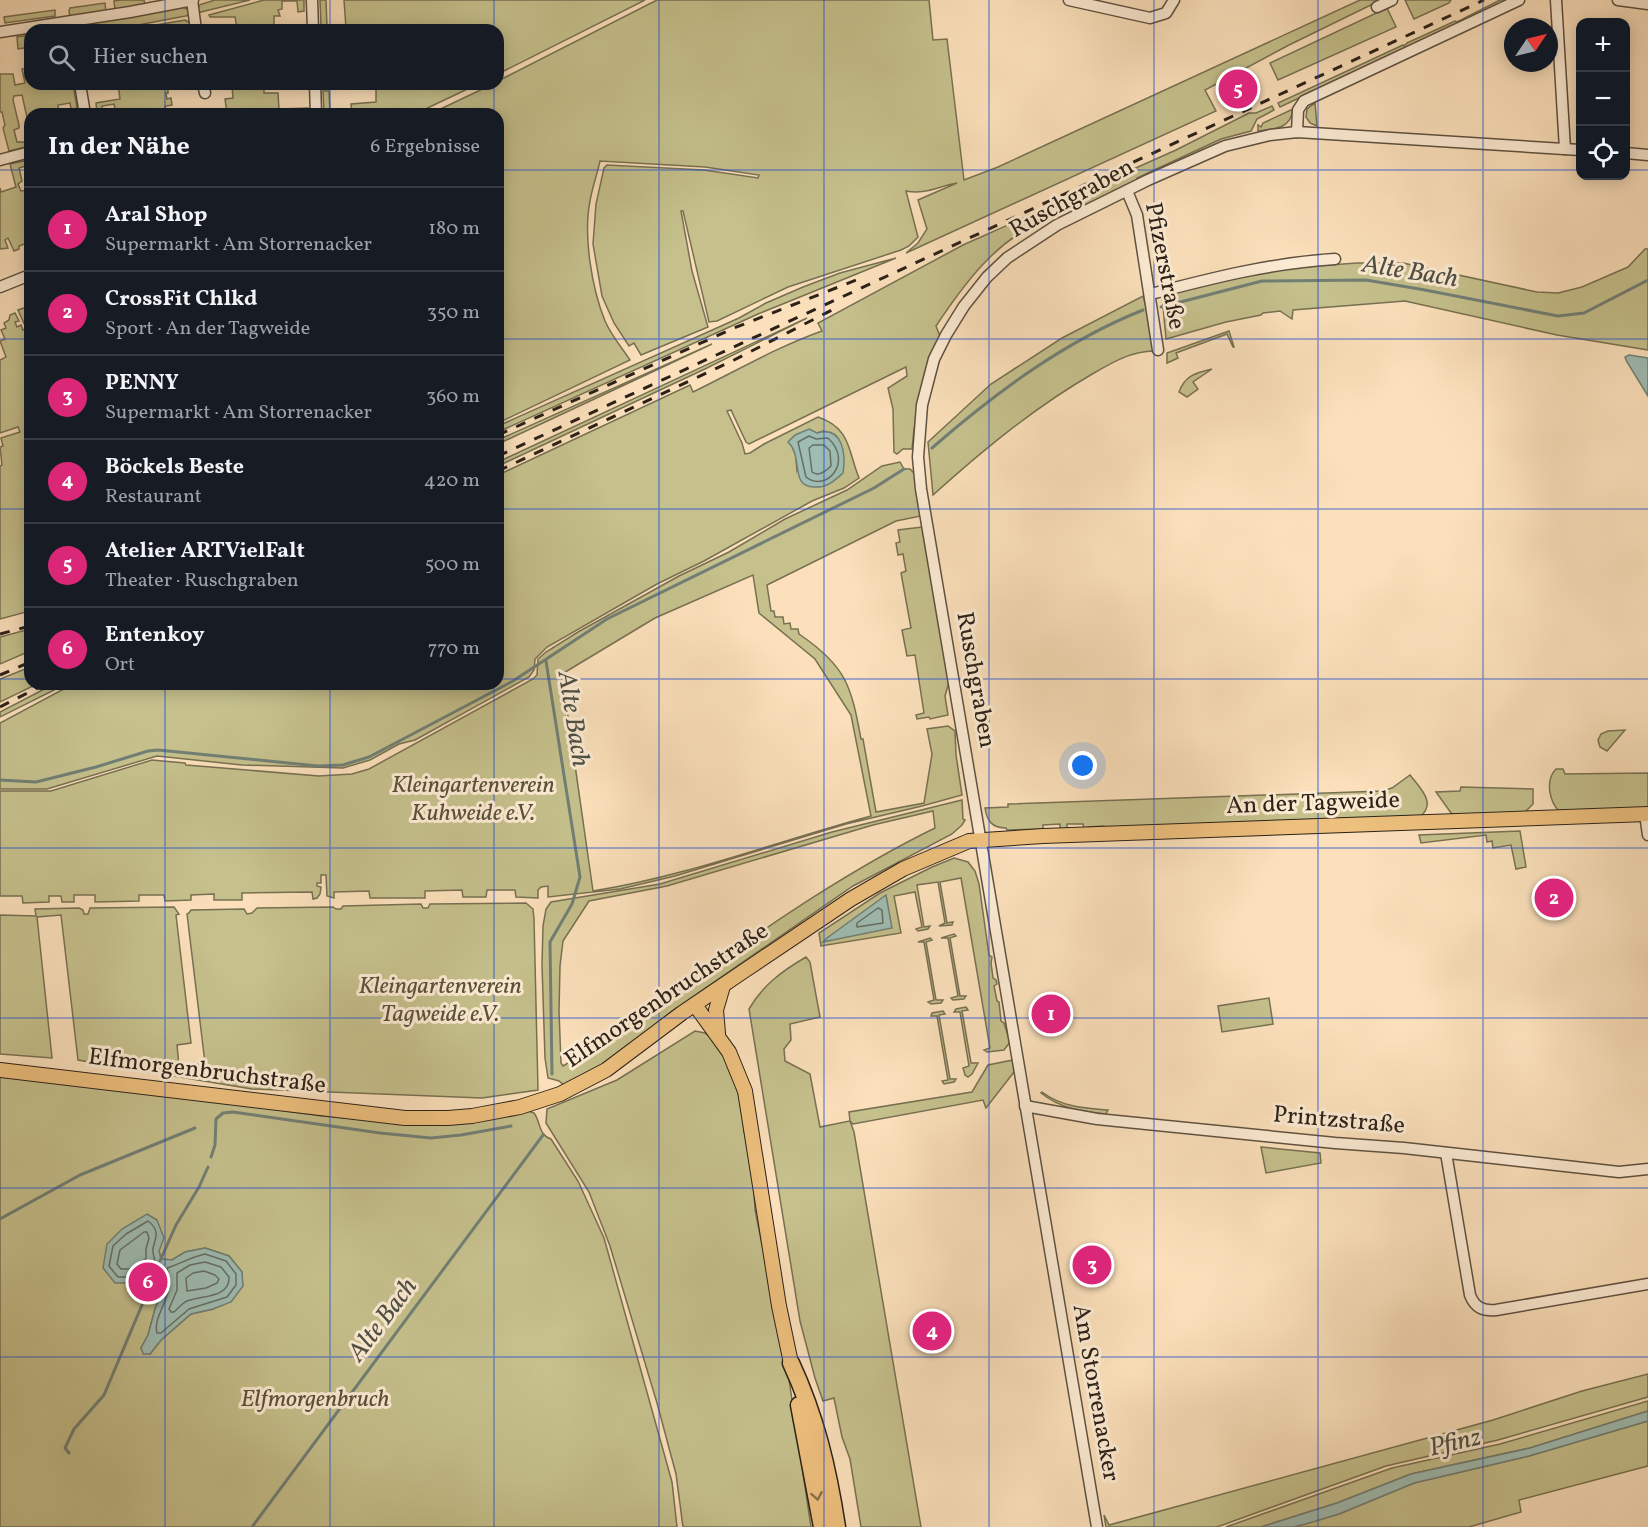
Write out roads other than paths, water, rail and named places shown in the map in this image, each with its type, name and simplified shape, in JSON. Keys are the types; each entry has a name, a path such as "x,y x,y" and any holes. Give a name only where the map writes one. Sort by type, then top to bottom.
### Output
{"highway":[{"path":"791,1363 822,1527"},
{"path":"791,1363 807,1397 818,1433 832,1492 837,1527"}],"main road":[{"name":"An der Tagweide","path":"980,839 1646,814"},
{"name":"Elfmorgenbruchstraße","path":"0,1070 405,1118 472,1116 539,1102 579,1085 618,1062 694,1005 870,888 946,849 980,839"},
{"path":"718,1035 716,1010 723,986"},
{"path":"694,1005 718,1035 736,1065 745,1091 779,1306 791,1363"}],"street":[{"path":"79,24 193,0 195,24"},
{"path":"312,0 313,24"},
{"path":"1069,0 1150,18 1166,13 1174,0"},
{"path":"1377,7 1392,0"},
{"path":"1297,132 1298,110 1304,101 1519,0"},
{"path":"1556,0 1565,149"},
{"path":"1618,0 1648,4"},
{"path":"0,32 24,30"},
{"path":"81,90 84,108"},
{"path":"315,90 316,108"},
{"name":"Ruschgraben","path":"980,839 921,489 918,457 925,390 934,359 964,306 987,277 1007,258 1050,230 1127,191 1225,146 1254,138 1297,132 1576,150"},
{"path":"1630,153 1648,155"},
{"path":"0,160 24,154"},
{"name":"Pfizerstraße","path":"1127,191 1137,215 1158,350"},
{"path":"1150,294 1260,267 1296,261 1335,259"},
{"path":"0,287 24,277"},
{"path":"1646,814 1648,834"},
{"name":"Am Storrenacker","path":"980,839 1097,1527"},
{"name":"Printzstraße","path":"1026,1106 1097,1119 1619,1172 1648,1169"},
{"path":"1446,1153 1470,1295 1477,1306 1487,1311 1497,1310 1648,1284"}],"water":[{"path":"1629,355 1648,358 1648,396 1627,362 1625,357"},
{"path":"809,429 817,433 832,433 841,443 844,458 843,473 827,485 814,487 802,482 793,448 788,442 795,435"},
{"path":"886,895 892,928 823,942 827,938"},
{"path":"147,1214 157,1220 164,1238 159,1251 161,1259 172,1260 185,1252 205,1248 229,1256 242,1272 243,1286 231,1302 191,1314 161,1340 150,1354 143,1354 141,1348 148,1335 164,1287 162,1275 157,1269 134,1283 115,1283 103,1268 107,1244 122,1229"},
{"path":"1648,1411 1648,1421 1529,1456 1414,1483 1339,1514 1306,1524 1293,1527 1261,1527 1337,1503 1411,1474 1530,1448"}],"waterway":[{"name":"Alte Bach","path":"1161,307 1262,281 1366,280 1558,316 1584,313 1648,280"},
{"name":"Alte Bach","path":"932,448 1032,370 1086,337 1143,310"},
{"path":"504,686 607,619 874,488 904,469"},
{"name":"Alte Bach","path":"546,661 580,877 572,904 550,942 552,1074"},
{"path":"0,780 36,782 158,750 318,766 343,765 369,757 496,690"},
{"path":"211,1157 215,1145 216,1119 223,1113 233,1112 431,1138 511,1126"},
{"path":"0,1219 80,1175 195,1128"},
{"name":"Alte Bach","path":"252,1527 543,1135"},
{"path":"160,1261 176,1225 208,1167"},
{"path":"69,1453 65,1448 74,1429 104,1395 158,1267"}],"railway":[{"path":"504,453 1484,0"},
{"path":"504,432 734,328 864,277"},
{"path":"504,468 734,360 832,310"},
{"path":"0,634 24,628"},
{"path":"0,675 24,665"},
{"path":"0,707 33,690"}],"place":[{"name":"Atelier ARTVielFalt","path":"1238,89"},
{"name":"CrossFit Chlkd","path":"1554,898"},
{"name":"Aral Shop","path":"1051,1014"},
{"name":"PENNY","path":"1092,1265"},
{"name":"Entenkoy","path":"148,1282"},
{"name":"Böckels Beste","path":"932,1331"}],"park label":[{"name":"Kleingartenverein Kuhweide e.V.","path":"473,800"},
{"name":"Kleingartenverein Tagweide e.V.","path":"440,1001"},
{"name":"Elfmorgenbruch","path":"315,1400"}],"water label":[{"name":"Pfinz","path":"1455,1443"}]}
